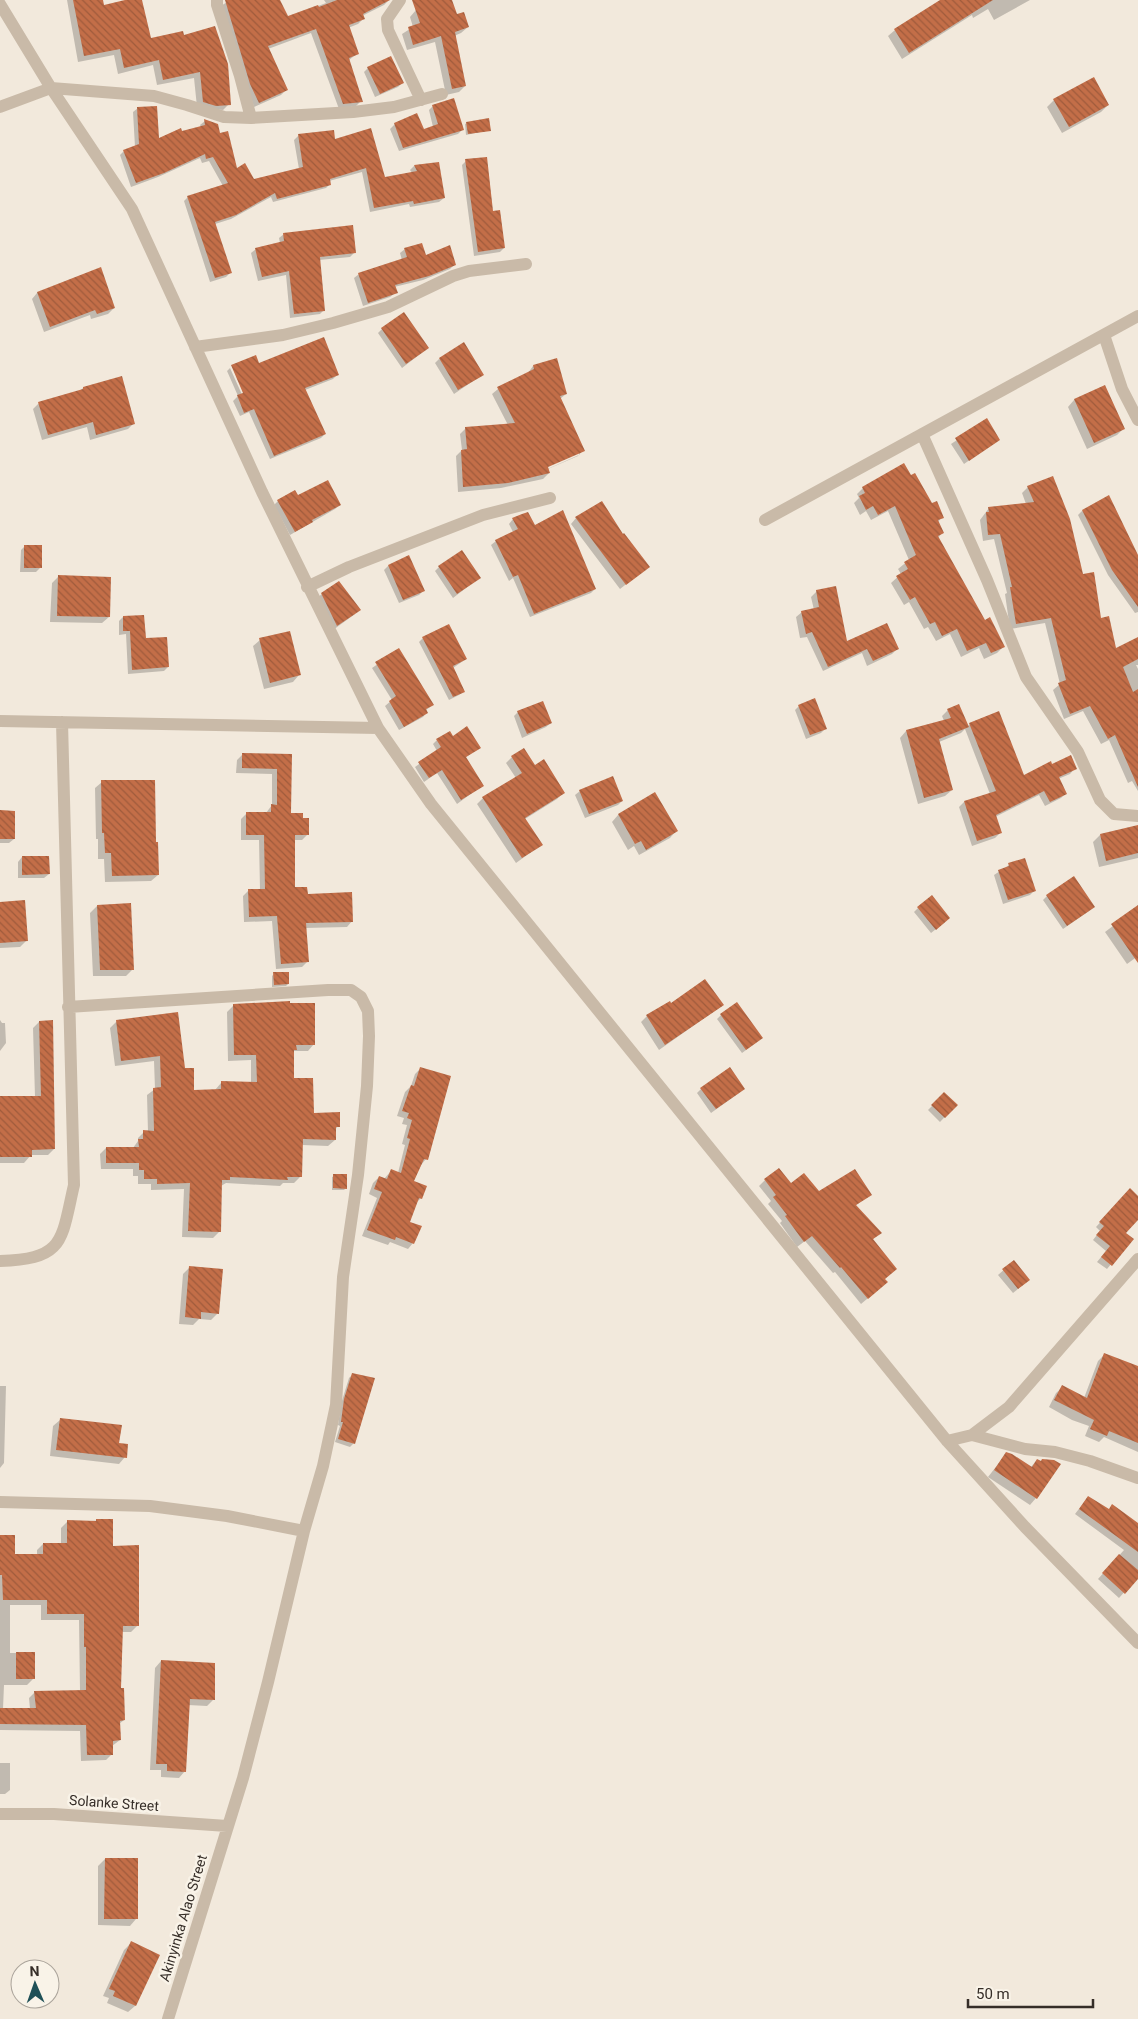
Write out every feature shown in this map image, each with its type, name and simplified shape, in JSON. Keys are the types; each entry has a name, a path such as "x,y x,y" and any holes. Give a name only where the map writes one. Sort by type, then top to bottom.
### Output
{"street":[{"path":"217,0 251,118"},
{"path":"400,0 387,19 388,30 421,100"},
{"path":"0,4 51,88 132,209 307,587 378,728 431,804 947,1441 1025,1527 1138,1643"},
{"path":"0,107 51,88 154,96 187,104 224,117 251,118 353,112 394,107 442,94"},
{"path":"195,347 283,335 333,324 388,307 453,276 469,271 526,264"},
{"path":"765,520 1138,316"},
{"path":"1104,335 1122,389 1138,420"},
{"path":"922,434 988,580 1026,677 1078,752 1100,800 1114,814 1138,816"},
{"path":"307,587 349,567 483,515 550,498"},
{"path":"0,721 378,728"},
{"path":"0,1261 26,1260 49,1252 61,1238 74,1185 62,722"},
{"name":"Akinyinka Alao Street","path":"68,1007 351,990 361,997 368,1011 367,1086 358,1175 343,1277 336,1405 323,1466 304,1531 243,1778 168,2019"},
{"path":"947,1441 972,1435 1009,1407 1138,1259"},
{"path":"972,1435 1015,1447 1055,1452 1090,1460 1138,1478"},
{"path":"0,1502 150,1506 227,1516 304,1531"},
{"name":"Solanke Street","path":"0,1814 54,1814 227,1826"}],"building":[{"path":"73,0 103,0 104,5 125,0 142,0 151,38 183,31 184,35 215,26 228,64 231,105 216,106 203,102 200,72 163,80 159,60 124,68 120,49 84,56"},
{"path":"225,0 280,0 288,16 337,0 390,0 363,14 365,19 349,25 359,54 349,58 363,102 343,104 316,29 268,46 288,90 259,103 250,84"},
{"path":"412,0 452,0 457,14 464,12 469,27 455,32 466,86 452,89 441,36 413,45 408,27 420,23"},
{"path":"940,0 993,0 909,53 894,29"},
{"path":"391,56 404,83 380,94 367,67"},
{"path":"1094,77 1109,105 1069,127 1053,99"},
{"path":"454,98 464,130 403,148 394,123 417,113 424,129 438,124 432,105"},
{"path":"157,106 159,138 181,128 182,131 205,125 204,119 218,124 220,133 228,131 237,168 245,163 254,179 303,167 298,134 334,130 335,139 371,128 385,177 417,171 414,165 439,162 445,198 414,204 413,201 374,208 366,168 330,179 331,185 277,199 275,193 236,215 215,222 232,273 215,278 187,196 228,183 213,157 206,159 205,154 164,173 136,183 123,150 139,144 137,107"},
{"path":"489,118 491,131 468,134 466,122"},
{"path":"487,157 493,211 500,210 505,248 478,252 465,159"},
{"path":"353,225 356,253 320,257 325,311 294,314 289,271 262,277 255,248 284,241 283,233"},
{"path":"422,243 426,255 450,245 456,265 429,276 395,285 398,293 368,303 358,273 407,257 404,248"},
{"path":"101,267 115,308 97,314 95,310 50,327 37,292"},
{"path":"404,312 429,348 406,364 381,328"},
{"path":"324,337 339,375 305,388 326,434 274,456 254,409 244,413 237,395 243,393 231,365 256,355 259,363"},
{"path":"464,342 484,375 458,390 439,358"},
{"path":"557,358 567,394 560,396 585,451 548,467 550,473 508,483 463,487 461,450 467,449 465,427 515,423 497,387 534,369 533,365"},
{"path":"122,376 135,424 96,435 93,422 48,435 38,402"},
{"path":"1105,385 1125,429 1094,443 1074,399"},
{"path":"987,418 1000,440 969,461 955,438"},
{"path":"904,463 911,475 915,473 932,503 937,501 944,518 938,520 944,533 938,536 985,620 990,617 1005,647 991,653 986,643 967,651 957,629 942,636 935,622 930,624 915,597 910,600 896,576 908,569 904,562 916,555 895,506 878,515 873,506 866,510 859,496 865,493 862,487"},
{"path":"1053,476 1070,519 1083,574 1094,572 1101,618 1109,616 1116,648 1138,637 1138,659 1123,667 1133,692 1138,689 1138,787 1115,735 1108,739 1090,706 1070,714 1058,683 1066,680 1051,618 1016,624 1010,587 1012,587 1000,534 988,535 986,512 989,512 988,507 1034,502 1027,486"},
{"path":"328,480 341,505 312,520 313,522 295,532 277,500 295,490 298,495"},
{"path":"1109,495 1138,555 1138,607 1112,570 1082,510"},
{"path":"602,501 623,534 650,567 626,585 575,517"},
{"path":"563,510 596,589 534,614 518,575 513,577 495,540 518,529 512,518 528,512 535,525"},
{"path":"24,545 42,545 42,568 24,568"},
{"path":"462,550 481,578 457,594 438,566"},
{"path":"409,555 425,591 403,600 388,565"},
{"path":"58,575 111,577 110,617 57,616"},
{"path":"339,581 361,610 337,626 321,593"},
{"path":"836,586 847,641 887,623 899,649 873,661 867,649 828,667 812,632 806,634 801,611 819,607 816,590"},
{"path":"144,615 146,638 167,637 169,667 132,670 130,631 123,631 123,616"},
{"path":"449,624 467,659 453,666 465,692 453,697 422,637"},
{"path":"290,631 301,675 270,683 259,638"},
{"path":"399,648 434,705 426,709 428,713 404,727 389,701 396,696 375,662"},
{"path":"815,698 827,729 810,735 798,705"},
{"path":"543,701 552,723 527,734 517,711"},
{"path":"959,704 969,727 939,739 953,790 924,798 906,730 951,718 947,709"},
{"path":"999,711 1024,775 1051,761 1052,764 1071,755 1077,769 1059,777 1067,794 1050,802 1044,791 996,815 1002,833 977,841 964,801 996,791 969,723"},
{"path":"467,726 481,748 466,757 484,786 461,800 442,770 429,778 418,762 441,747 436,739 450,731 453,736"},
{"path":"524,748 535,765 544,759 565,793 525,818 543,845 522,858 482,797 522,773 511,756"},
{"path":"242,753 292,754 291,813 303,813 303,818 309,818 309,835 295,835 295,887 307,887 308,894 352,892 353,922 306,923 309,962 281,964 277,916 249,917 248,889 265,889 264,835 246,835 246,812 271,812 271,804 277,805 277,769 242,768"},
{"path":"613,776 623,801 589,814 579,790"},
{"path":"101,780 155,780 156,842 158,842 159,875 112,876 111,853 105,853 104,833 102,833"},
{"path":"655,792 678,831 646,850 641,841 635,844 618,814"},
{"path":"0,810 15,811 15,839 0,839"},
{"path":"1138,825 1138,853 1106,861 1100,834"},
{"path":"22,856 49,856 50,874 22,875"},
{"path":"1025,858 1036,891 1008,900 998,870 1009,866 1008,863"},
{"path":"1074,876 1095,907 1067,926 1046,895"},
{"path":"932,895 950,918 936,930 917,907"},
{"path":"25,900 28,941 0,943 0,902"},
{"path":"131,903 134,970 100,970 97,905"},
{"path":"1138,905 1138,963 1111,924"},
{"path":"273,972 289,972 289,984 274,985"},
{"path":"705,979 724,1005 665,1045 646,1015 670,1001 671,1003"},
{"path":"290,1001 290,1003 315,1003 315,1045 296,1045 297,1050 294,1050 294,1078 313,1078 314,1113 340,1112 340,1127 336,1127 336,1140 303,1139 302,1177 287,1177 288,1180 230,1177 230,1180 222,1180 221,1232 188,1231 190,1183 157,1184 157,1179 144,1179 144,1170 139,1170 139,1163 106,1163 106,1147 139,1147 138,1139 143,1139 143,1130 154,1131 153,1088 161,1087 160,1056 121,1061 116,1020 178,1012 185,1068 194,1068 194,1090 221,1089 221,1081 257,1082 256,1055 234,1055 233,1004"},
{"path":"737,1002 763,1038 746,1050 720,1014"},
{"path":"53,1020 55,1149 32,1150 32,1157 0,1157 0,1096 41,1096 39,1021"},
{"path":"420,1067 451,1076 428,1160 424,1159 414,1181 427,1186 422,1199 419,1198 410,1222 422,1226 414,1244 396,1237 395,1240 367,1230 382,1192 374,1189 379,1176 387,1179 391,1169 401,1173 410,1139 407,1138 412,1120 407,1118 409,1113 402,1111 411,1085 414,1086"},
{"path":"730,1067 745,1089 716,1109 700,1088"},
{"path":"944,1092 958,1105 945,1118 931,1105"},
{"path":"779,1168 791,1183 804,1173 819,1191 855,1169 872,1195 856,1205 882,1233 873,1239 897,1269 885,1279 888,1282 868,1299 812,1236 804,1242 785,1216 787,1215 773,1197 776,1195 764,1179"},
{"path":"333,1174 347,1174 347,1189 333,1188"},
{"path":"1130,1188 1138,1196 1138,1220 1126,1233 1134,1239 1112,1266 1101,1257 1110,1246 1096,1235 1104,1226 1099,1222"},
{"path":"1014,1260 1030,1280 1018,1289 1002,1269"},
{"path":"189,1266 223,1269 219,1314 201,1312 201,1319 185,1317"},
{"path":"1104,1353 1138,1366 1138,1443 1109,1431 1107,1436 1090,1429 1094,1420 1054,1400 1062,1385 1087,1398"},
{"path":"352,1373 375,1378 355,1444 338,1439 343,1422 341,1422 344,1399"},
{"path":"60,1418 122,1425 119,1443 128,1444 127,1458 56,1450"},
{"path":"1006,1452 1032,1467 1037,1459 1041,1461 1042,1459 1054,1460 1061,1464 1037,1499 994,1470"},
{"path":"1088,1496 1109,1509 1112,1504 1138,1523 1138,1552 1079,1509"},
{"path":"96,1519 113,1519 113,1546 139,1545 139,1626 123,1626 121,1688 124,1688 125,1720 120,1721 121,1740 113,1741 113,1755 87,1755 86,1725 0,1724 0,1708 36,1708 34,1691 86,1690 86,1647 84,1647 84,1614 47,1614 47,1600 3,1600 2,1575 0,1575 0,1535 15,1535 15,1554 43,1554 43,1543 67,1543 67,1520 96,1521"},
{"path":"1119,1554 1138,1570 1138,1579 1125,1594 1102,1573"},
{"path":"16,1652 35,1652 35,1679 16,1679"},
{"path":"161,1660 215,1663 215,1700 190,1699 186,1772 167,1771 167,1764 156,1764"},
{"path":"105,1858 138,1858 138,1919 104,1919"},
{"path":"131,1941 160,1955 136,2006 113,1996 115,1991 109,1989"}]}
